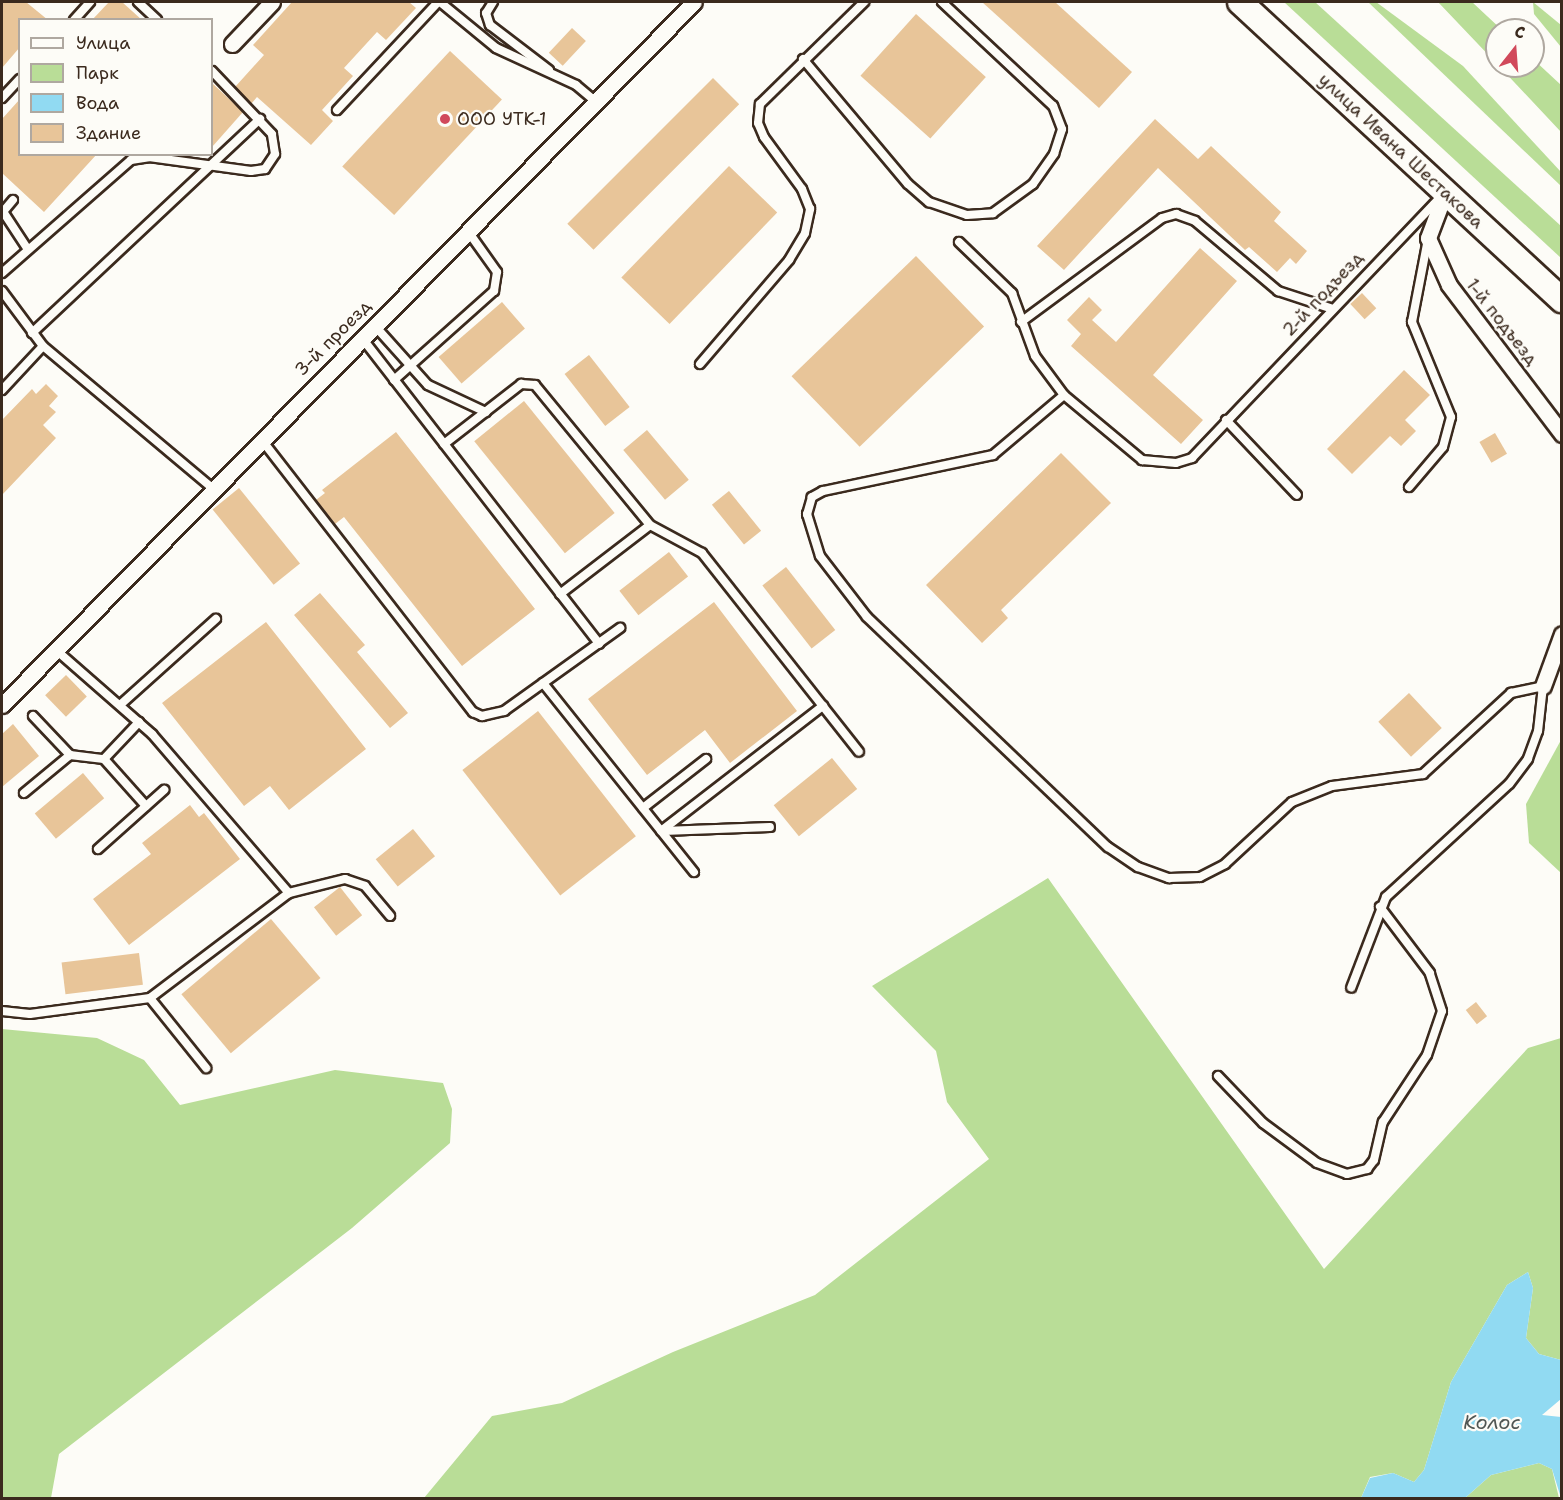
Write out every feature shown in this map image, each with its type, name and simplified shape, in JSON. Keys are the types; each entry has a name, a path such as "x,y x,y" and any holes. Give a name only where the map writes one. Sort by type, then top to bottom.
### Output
{"main road":[{"name":"улица Ивана Шестакова","path":"1240,2 1562,300"}],"street":[{"path":"232,44 272,2"},
{"name":"3-й проезд","path":"2,705 211,487 694,2"},
{"path":"1428,238 1445,193"},
{"name":"1-й подъезд","path":"1428,238 1463,308 1562,434"},
{"path":"1543,686 1562,634"}],"lane":[{"path":"76,18 90,2"},
{"path":"138,2 155,18"},
{"path":"337,110 439,2 496,48 556,76"},
{"path":"493,2 486,13 490,25 556,76 596,102"},
{"path":"700,364 789,260 805,233 810,209 802,189 758,123 760,104 803,59 864,2"},
{"path":"803,59 908,184 929,202 967,215 993,213 1032,184 1054,154 1062,129 1053,106 942,2"},
{"path":"2,273 27,248 131,160 149,157 211,166 265,169 276,144 260,119 213,72"},
{"path":"2,98 18,81"},
{"path":"32,333 260,119"},
{"name":"2-й подъезд","path":"959,242 1012,293 1035,356 1064,395 1142,460 1160,464 1192,458 1330,308 1445,193"},
{"path":"13,200 2,212 27,248"},
{"path":"1022,322 1162,218 1176,214 1195,221 1278,291 1330,308"},
{"path":"394,381 486,300 498,282 497,272 467,230"},
{"path":"1410,487 1443,447 1451,417 1412,322 1428,238"},
{"path":"2,291 43,346 211,487"},
{"path":"374,325 408,368 444,396 486,412"},
{"path":"361,337 599,644"},
{"path":"2,390 43,346"},
{"path":"444,444 521,384 535,385 650,525 702,553 859,752"},
{"path":"1064,395 993,455 823,491 812,497 807,514 820,556 867,617 1108,847 1138,867 1169,878 1200,877 1226,864 1292,802 1332,786 1423,774 1511,693 1543,686 1533,748 1518,774 1380,907 1351,988"},
{"path":"1226,420 1297,495"},
{"path":"260,438 473,712 482,716 504,711 620,628"},
{"path":"560,594 650,525"},
{"path":"120,705 216,619"},
{"path":"56,649 140,722 289,893"},
{"path":"543,683 694,872"},
{"path":"661,831 823,706"},
{"path":"33,716 70,755 104,759 146,806"},
{"path":"104,759 140,722"},
{"path":"24,793 70,755"},
{"path":"643,808 706,759"},
{"path":"98,849 164,790"},
{"path":"661,831 770,827"},
{"path":"2,1011 36,1013 150,998 289,893 345,879 356,880 390,916"},
{"path":"1218,1076 1263,1123 1317,1163 1347,1174 1367,1169 1383,1122 1426,1055 1442,1011 1430,973 1380,907"},
{"path":"150,998 206,1068"}],"green space":[{"path":"1284,2 1315,2 1561,226 1561,258"},
{"path":"1368,2 1376,2 1463,66 1561,172 1561,186"},
{"path":"1438,2 1472,2 1489,18 1485,18 1485,51"},
{"path":"1533,2 1561,25 1561,47 1545,27 1545,18 1537,18 1534,14"},
{"path":"1545,70 1561,85 1561,132 1510,78 1545,78"},
{"path":"1561,740 1561,873 1529,843 1526,804"},
{"path":"1048,878 1324,1269 1528,1048 1561,1038 1561,1360 1539,1354 1526,1338 1533,1288 1528,1272 1507,1285 1451,1382 1424,1470 1414,1482 1393,1473 1370,1477 1361,1498 424,1498 492,1416 562,1403 673,1352 815,1295 989,1159 947,1102 936,1051 872,986"},
{"path":"2,1029 97,1038 144,1060 180,1105 335,1070 443,1083 452,1109 450,1143 352,1228 59,1454 51,1498 2,1498"},
{"path":"1539,1463 1552,1469 1559,1498 1465,1498 1491,1475"}],"water":[{"name":"Колос","path":"1528,1272 1533,1288 1526,1338 1539,1354 1561,1360 1561,1399 1542,1415 1561,1417 1561,1498 1552,1469 1539,1463 1491,1475 1465,1498 1361,1498 1370,1478 1393,1473 1414,1482 1424,1470 1451,1382 1507,1285"}],"building":[{"path":"2,2 26,2 46,18 18,18 18,49 2,68"},
{"path":"109,2 122,2 140,18 94,18"},
{"path":"292,2 409,2 416,8 386,40 377,32 344,68 353,76 322,110 333,121 311,145 257,97 251,104 235,87 264,55 253,45"},
{"path":"982,2 1055,2 1132,72 1099,108"},
{"path":"916,14 986,77 930,139 860,76"},
{"path":"572,28 586,41 563,66 549,53"},
{"path":"450,51 502,99 394,215 342,167"},
{"path":"713,78 739,104 593,250 567,224"},
{"path":"213,84 243,112 213,146"},
{"path":"18,101 18,156 95,156 44,212 2,173 2,119"},
{"path":"1155,119 1198,159 1211,146 1281,212 1274,221 1307,251 1296,264 1290,258 1277,272 1249,247 1245,250 1158,168 1064,270 1037,246"},
{"path":"729,166 777,213 670,324 621,277"},
{"path":"1200,248 1237,281 1153,375 1203,420 1181,444 1071,346 1081,334 1067,320 1089,297 1102,310 1092,320 1116,342"},
{"path":"916,256 984,326 860,447 792,376"},
{"path":"1362,293 1376,308 1365,319 1350,304"},
{"path":"502,302 525,328 462,384 439,357"},
{"path":"589,355 630,407 605,426 565,374"},
{"path":"1404,370 1430,395 1405,420 1416,431 1401,446 1390,436 1352,474 1327,449"},
{"path":"46,384 58,396 49,406 56,412 43,425 56,438 2,495 2,420 32,389 36,394"},
{"path":"524,401 615,513 565,553 474,441"},
{"path":"647,430 689,480 665,500 623,450"},
{"path":"396,432 535,609 462,666 344,517 335,524 316,500 325,493 322,490"},
{"path":"1495,433 1507,454 1491,463 1479,442"},
{"path":"1061,453 1111,503 1001,610 1008,618 982,643 926,585"},
{"path":"239,488 300,563 274,585 213,509"},
{"path":"729,491 761,531 744,544 712,505"},
{"path":"669,552 688,576 638,615 619,591"},
{"path":"786,567 835,630 812,649 762,585"},
{"path":"320,593 365,645 357,652 408,713 390,728 294,615"},
{"path":"714,602 797,711 730,763 705,730 647,775 588,699"},
{"path":"266,622 366,749 289,810 270,786 244,806 162,703"},
{"path":"66,675 87,697 66,717 45,695"},
{"path":"1409,693 1442,728 1411,757 1378,722"},
{"path":"538,711 636,836 560,895 462,770"},
{"path":"13,724 39,756 2,787 2,734"},
{"path":"832,758 857,789 799,836 774,805"},
{"path":"83,773 104,798 56,839 35,813"},
{"path":"190,805 199,817 204,813 240,859 129,945 93,899 151,854 142,843"},
{"path":"413,829 435,856 398,886 376,859"},
{"path":"340,887 362,915 336,936 314,907"},
{"path":"271,919 320,978 231,1053 181,994"},
{"path":"139,953 143,985 65,994 62,963"},
{"path":"1476,1002 1487,1016 1477,1024 1466,1010"}],"place":[{"name":"ООО УТК-1","path":"445,119"}]}
